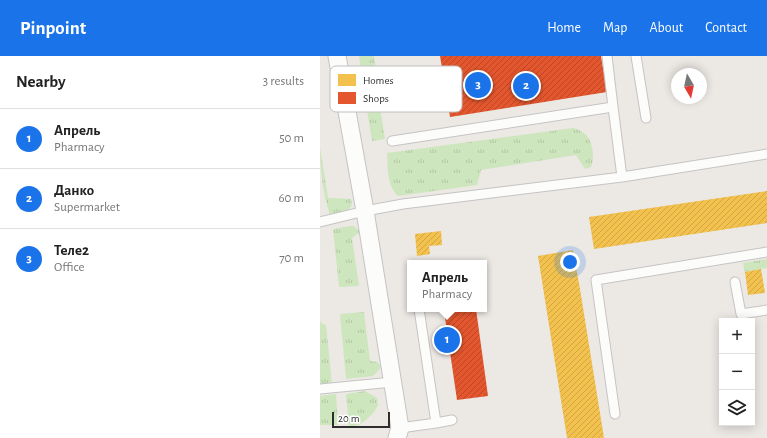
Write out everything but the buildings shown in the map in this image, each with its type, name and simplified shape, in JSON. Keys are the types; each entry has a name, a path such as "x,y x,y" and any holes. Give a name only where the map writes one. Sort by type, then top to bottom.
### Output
{"street":[{"path":"337,56 339,66"},
{"path":"347,112 365,211 399,433"}],"lane":[{"path":"607,56 622,177"},
{"path":"636,56 646,118"},
{"path":"392,141 613,108"},
{"path":"320,222 365,211 403,204 622,177 767,154"},
{"path":"615,414 596,280 767,252"},
{"path":"735,282 741,314 767,310"},
{"path":"419,312 436,423"},
{"path":"320,390 392,382"},
{"path":"399,433 452,420"}],"green space":[{"path":"359,56 374,56 376,66 360,66"},
{"path":"367,112 381,112 385,139 372,141"},
{"path":"573,128 584,133 590,141 593,155 591,167 585,169 576,155 481,170 477,185 398,196 394,192 390,182 387,153"},
{"path":"320,147 328,198 351,199 352,205 347,212 330,215 322,182"},
{"path":"354,226 360,232 352,238 359,286 339,287 333,229"},
{"path":"767,259 767,268 745,272 743,263"},
{"path":"364,312 370,361 377,362 380,365 380,369 373,376 346,379 340,314"},
{"path":"320,320 321,323 326,325 332,384 320,385"},
{"path":"365,391 377,398 378,405 367,419 359,425 349,427 346,394"},
{"path":"336,394 338,425 320,425 320,396"}],"place":[{"name":"Теле2","path":"478,85"},
{"name":"Данко","path":"526,86"},
{"name":"Апрель","path":"447,340"}]}
